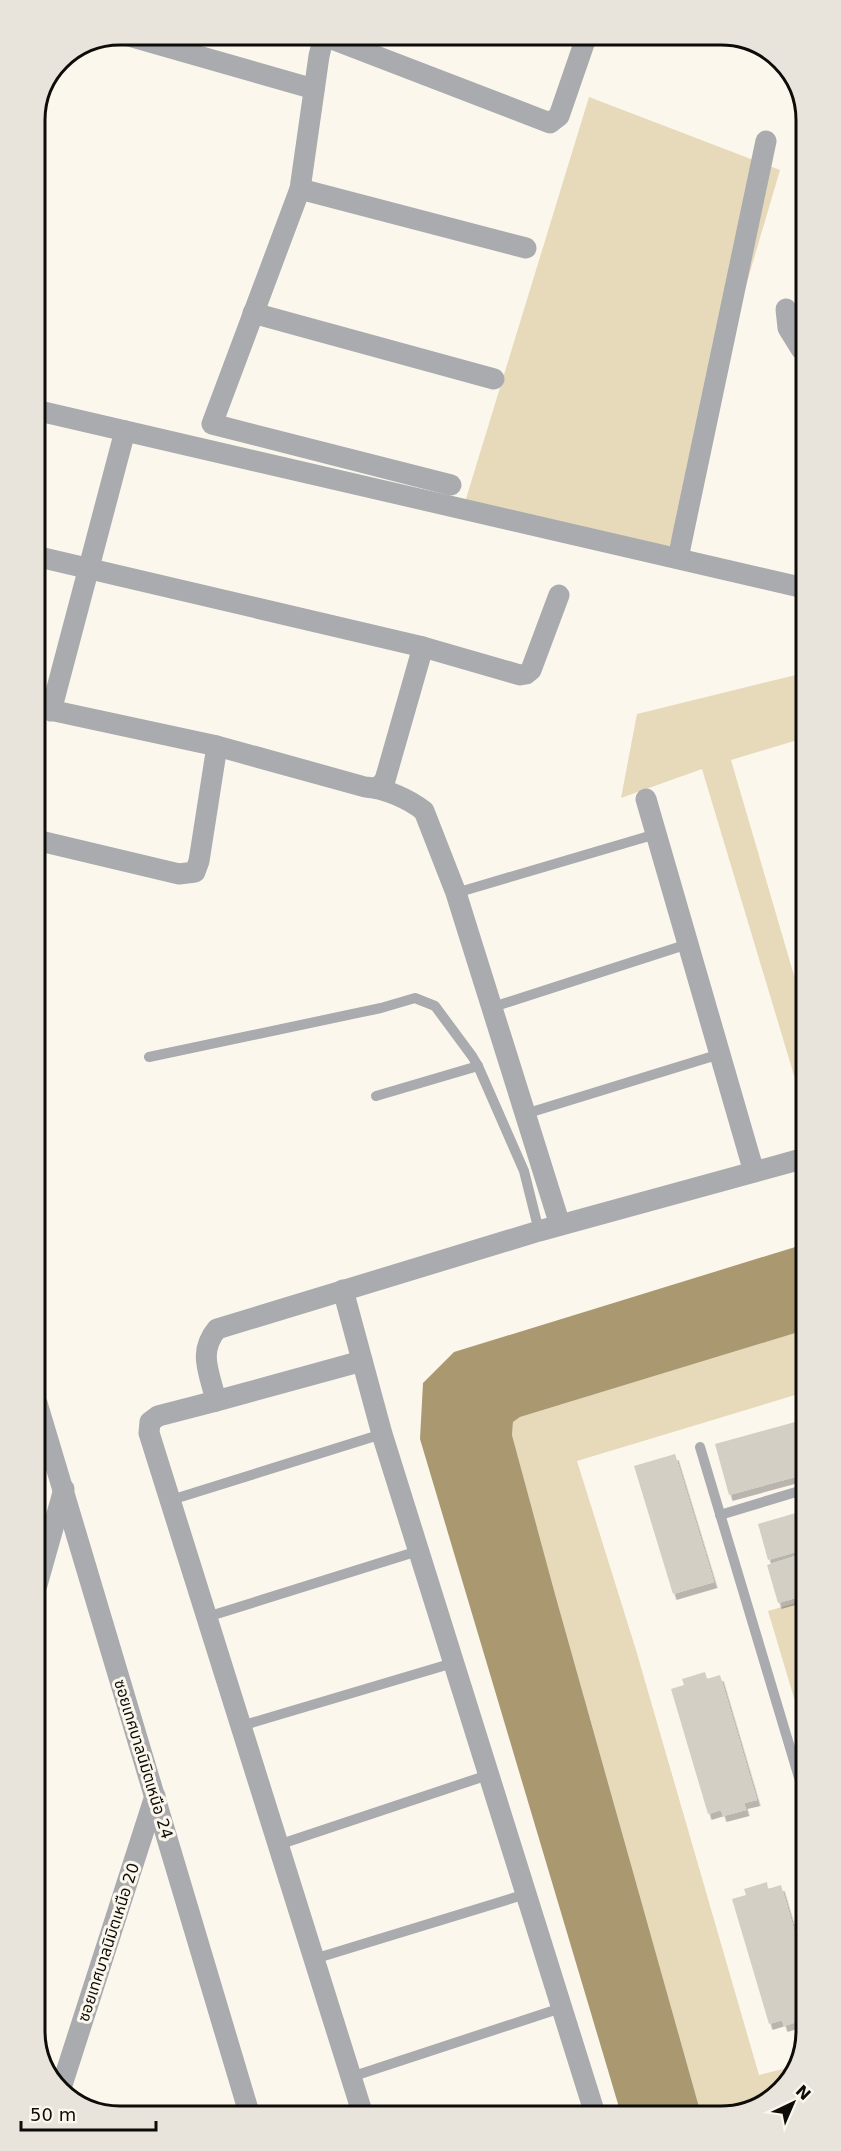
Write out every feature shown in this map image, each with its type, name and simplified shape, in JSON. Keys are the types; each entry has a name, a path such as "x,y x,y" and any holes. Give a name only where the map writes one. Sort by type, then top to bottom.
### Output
{"street":[{"path":"163,45 314,89"},
{"path":"322,45 300,189 212,424 451,485"},
{"path":"350,45 550,123 559,116 584,45"},
{"path":"678,558 766,141"},
{"path":"300,189 526,248"},
{"path":"786,309 789,328 796,341"},
{"path":"253,313 494,380"},
{"path":"45,412 796,586"},
{"path":"45,703 89,569 125,431"},
{"path":"45,558 423,647 520,675 531,670 559,595"},
{"path":"378,788 386,780 423,647"},
{"path":"45,709 217,746 366,787 378,788 424,811 456,893 560,1225"},
{"path":"45,842 179,874 195,872 199,861 217,746"},
{"path":"646,799 754,1172"},
{"path":"216,1401 205,1352 217,1329 539,1231 796,1160"},
{"path":"343,1290 382,1434 592,2106"},
{"path":"360,2106 149,1433 150,1422 158,1416 362,1361"},
{"name":"ซอยเทศบาลนิมิตเหนือ 24","path":"45,1430 247,2106"},
{"path":"45,1555 63,1489"},
{"name":"ซอยเทศบาลนิมิตเหนือ 20","path":"64,2080 155,1796"}],"lane":[{"path":"456,893 656,834"},
{"path":"493,1007 688,944"},
{"path":"149,1058 381,1008 415,998 435,1006 477,1066 524,1171 539,1231"},
{"path":"525,1114 720,1054"},
{"path":"376,1096 477,1066"},
{"path":"171,1500 382,1434"},
{"path":"700,1447 796,1768"},
{"path":"720,1515 796,1492"},
{"path":"207,1617 418,1551"},
{"path":"241,1726 453,1663"},
{"path":"278,1845 488,1774"},
{"path":"314,1959 526,1894"},
{"path":"351,2077 561,2008"}],"shaded area":[{"path":"589,97 780,170 669,547 465,502"},
{"path":"796,675 796,740 731,760 796,982 796,1082 702,769 621,798 637,714"},
{"path":"796,1247 796,1333 520,1417 513,1422 512,1435 555,1594 699,2106 619,2106 420,1439 423,1383 454,1352"},
{"path":"796,1333 796,1395 577,1461 636,1650 759,2075 763,2074 763,2093 750,2100 731,2105 699,2106 555,1594 512,1435 513,1422 520,1417"},
{"path":"796,1603 796,1705 768,1611"},
{"path":"786,2068 783,2073 767,2073"}],"building":[{"path":"796,1422 796,1477 729,1495 715,1444"},
{"path":"675,1454 714,1582 673,1594 634,1466"},
{"path":"796,1513 796,1552 768,1560 758,1524"},
{"path":"796,1556 796,1598 778,1603 767,1565"},
{"path":"705,1672 707,1679 720,1675 757,1800 744,1803 746,1810 723,1816 721,1810 708,1814 671,1689 684,1685 682,1679"},
{"path":"767,1882 768,1889 781,1885 796,1936 796,2022 784,2026 782,2020 769,2024 732,1899 746,1895 744,1889"}]}
